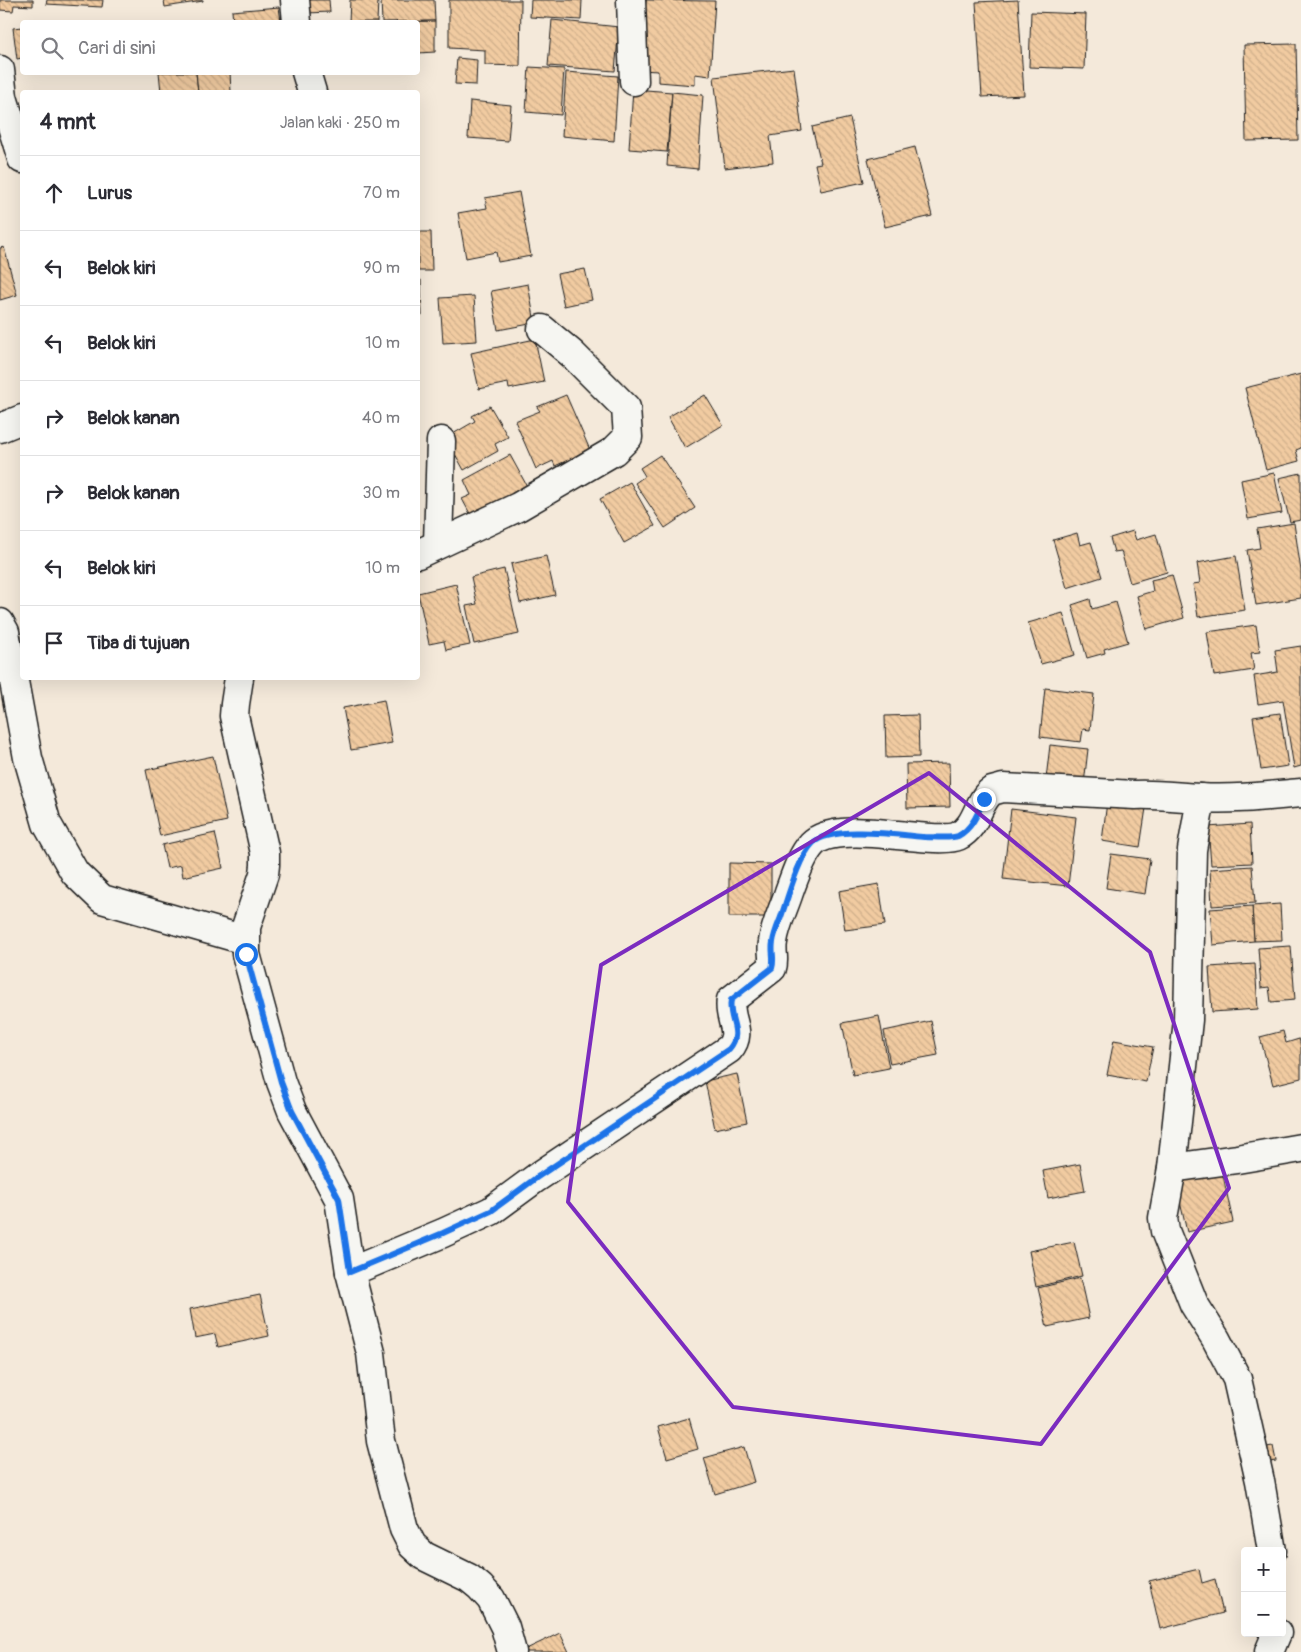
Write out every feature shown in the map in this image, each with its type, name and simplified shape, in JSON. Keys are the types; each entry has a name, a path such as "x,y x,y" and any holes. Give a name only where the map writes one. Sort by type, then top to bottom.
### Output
{"street":[{"path":"295,0 297,20"},
{"path":"632,0 634,81"},
{"path":"0,70 4,97 20,152"},
{"path":"307,75 311,90"},
{"path":"428,549 518,507 614,451 628,437 626,408 572,354 542,329"},
{"path":"0,428 20,420"},
{"path":"428,549 442,441"},
{"path":"0,623 4,632 28,758 47,824 75,873 102,900 245,940"},
{"path":"239,680 234,716 265,852 266,865 246,927 246,954 281,1082 292,1111 339,1199 350,1272 371,1353 381,1441 404,1529 412,1546 424,1556 469,1578 491,1598 504,1627 512,1652"},
{"path":"350,1272 491,1211 536,1178 729,1049 734,1044 736,1037 729,1007 731,1000 772,968 774,962 773,942 792,883 806,851 814,842 824,837 849,833 938,838 958,836 973,823 984,799 992,792 1003,788 1134,795 1156,794 1201,798 1255,798 1301,793"},
{"path":"1201,798 1192,850 1188,1020 1172,1168 1163,1218 1165,1231 1194,1304 1237,1378 1260,1481 1271,1547"},
{"path":"1172,1168 1301,1148"},
{"path":"1269,1652 1275,1637"}],"highlighted area":[{"path":"929,773 1150,952 1229,1188 1041,1444 733,1407 568,1202 601,965"}],"building":[{"path":"0,0 33,0 33,6 14,5 13,11 0,10"},
{"path":"47,0 103,0 102,7 46,4"},
{"path":"164,0 203,0 203,1 165,7"},
{"path":"306,0 329,0 330,12 307,13"},
{"path":"350,0 378,0 377,20 349,20"},
{"path":"381,0 434,0 435,21 382,20"},
{"path":"449,0 521,0 520,66 485,65 485,50 449,48"},
{"path":"531,0 582,0 581,20 530,17"},
{"path":"646,0 715,1 710,76 695,74 695,85 658,82 658,71 641,70"},
{"path":"1018,0 1024,95 982,97 976,2"},
{"path":"279,7 281,20 233,20 232,11"},
{"path":"1031,12 1086,14 1084,69 1029,67"},
{"path":"552,20 619,27 615,71 548,66"},
{"path":"420,21 435,21 435,52 420,53"},
{"path":"20,27 20,58 17,59 13,28"},
{"path":"1296,44 1298,140 1246,141 1244,45"},
{"path":"457,58 477,60 476,85 455,84"},
{"path":"529,67 564,69 561,115 526,112"},
{"path":"794,68 802,131 770,136 773,162 725,168 714,77"},
{"path":"566,72 618,76 614,141 562,136"},
{"path":"159,75 196,75 198,90 161,90"},
{"path":"196,75 230,75 231,90 198,90"},
{"path":"633,89 672,92 667,152 629,149"},
{"path":"672,92 703,95 698,169 667,166"},
{"path":"470,101 511,105 508,141 468,138"},
{"path":"850,118 864,182 821,191 815,164 821,163 812,127"},
{"path":"915,147 932,216 885,227 868,159"},
{"path":"519,192 531,256 498,262 496,252 466,258 458,213 487,208 485,198"},
{"path":"420,232 431,232 432,271 420,271"},
{"path":"4,247 17,295 0,300 0,248"},
{"path":"585,269 592,300 564,306 557,274"},
{"path":"420,280 421,280 422,315 420,315"},
{"path":"528,284 535,323 498,330 491,291"},
{"path":"474,296 477,341 443,343 440,298"},
{"path":"535,339 544,382 509,389 508,383 479,389 471,353"},
{"path":"1301,374 1301,448 1296,450 1299,461 1266,470 1245,388"},
{"path":"566,395 590,450 555,466 553,461 536,469 515,421 540,411 537,407"},
{"path":"705,395 723,425 685,448 668,417"},
{"path":"490,406 508,437 495,444 498,451 464,470 446,438 475,421 472,416"},
{"path":"510,455 528,488 473,519 462,499 471,495 464,480"},
{"path":"660,455 695,508 665,528 635,483 645,476 640,468"},
{"path":"1274,473 1282,513 1248,519 1241,480"},
{"path":"1301,473 1301,520 1290,522 1279,478"},
{"path":"630,482 655,526 624,543 600,499"},
{"path":"1294,523 1301,571 1301,598 1256,605 1247,550 1260,548 1257,529"},
{"path":"1133,531 1136,540 1156,534 1167,572 1130,583 1121,551 1114,552 1110,538"},
{"path":"1077,533 1080,545 1091,542 1102,577 1067,588 1053,540"},
{"path":"546,556 555,595 520,603 511,564"},
{"path":"1236,556 1245,610 1198,617 1193,584 1200,583 1197,563"},
{"path":"504,569 519,634 474,644 466,606 477,604 471,577"},
{"path":"1172,575 1184,618 1146,629 1137,596 1153,591 1151,580"},
{"path":"456,584 470,645 446,650 444,641 429,644 420,602 420,593"},
{"path":"1090,599 1092,609 1116,602 1128,642 1104,649 1105,653 1087,658 1072,605"},
{"path":"1063,613 1075,655 1041,664 1028,623"},
{"path":"1256,625 1260,652 1251,653 1254,670 1214,676 1207,632"},
{"path":"1301,646 1301,766 1294,768 1283,700 1258,704 1254,676 1278,672 1275,650"},
{"path":"1045,688 1094,694 1090,730 1083,729 1081,742 1040,737"},
{"path":"384,700 392,743 351,750 343,708"},
{"path":"1280,713 1288,766 1261,770 1253,717"},
{"path":"918,715 919,757 886,758 885,716"},
{"path":"1050,745 1088,749 1084,784 1046,779"},
{"path":"213,756 227,821 160,836 146,770"},
{"path":"949,763 950,807 907,808 906,764"},
{"path":"1107,802 1146,808 1140,847 1102,841"},
{"path":"1011,809 1076,817 1068,886 1003,879"},
{"path":"1250,824 1252,863 1211,865 1208,827"},
{"path":"215,833 223,868 183,877 181,865 167,868 162,845"},
{"path":"1111,854 1150,859 1145,894 1106,888"},
{"path":"729,863 771,864 771,917 729,917"},
{"path":"1252,866 1255,903 1212,906 1210,869"},
{"path":"879,884 885,925 845,930 839,891"},
{"path":"1280,904 1282,940 1254,941 1252,906"},
{"path":"1252,906 1254,941 1213,945 1210,909"},
{"path":"1291,946 1295,1000 1271,1002 1269,987 1261,988 1258,948"},
{"path":"1255,964 1258,1009 1212,1012 1209,967"},
{"path":"879,1016 889,1068 853,1075 842,1023"},
{"path":"931,1021 938,1055 890,1064 884,1031"},
{"path":"1283,1031 1286,1043 1299,1039 1301,1046 1301,1078 1273,1085 1260,1037"},
{"path":"1114,1040 1153,1047 1146,1082 1107,1075"},
{"path":"737,1074 747,1122 715,1129 705,1081"},
{"path":"1080,1164 1085,1191 1048,1198 1043,1171"},
{"path":"1221,1166 1233,1222 1187,1232 1174,1176"},
{"path":"1074,1242 1082,1276 1036,1287 1029,1251"},
{"path":"1080,1278 1089,1318 1047,1327 1038,1288"},
{"path":"260,1295 269,1336 218,1347 215,1334 195,1338 190,1309"},
{"path":"689,1418 698,1449 667,1458 658,1427"},
{"path":"1273,1446 1276,1461 1263,1463 1260,1448"},
{"path":"744,1447 754,1482 715,1494 704,1458"},
{"path":"1199,1569 1202,1583 1215,1579 1223,1613 1160,1629 1149,1581"},
{"path":"560,1633 569,1652 520,1652"}],"route":[{"path":"246,954 281,1082 292,1111 339,1199 350,1272 491,1211 536,1178 729,1049 734,1044 736,1037 729,1007 731,1000 772,968 774,962 773,942 792,883 806,851 814,842 824,837 864,833 938,838 958,836 973,823 984,799"}]}
